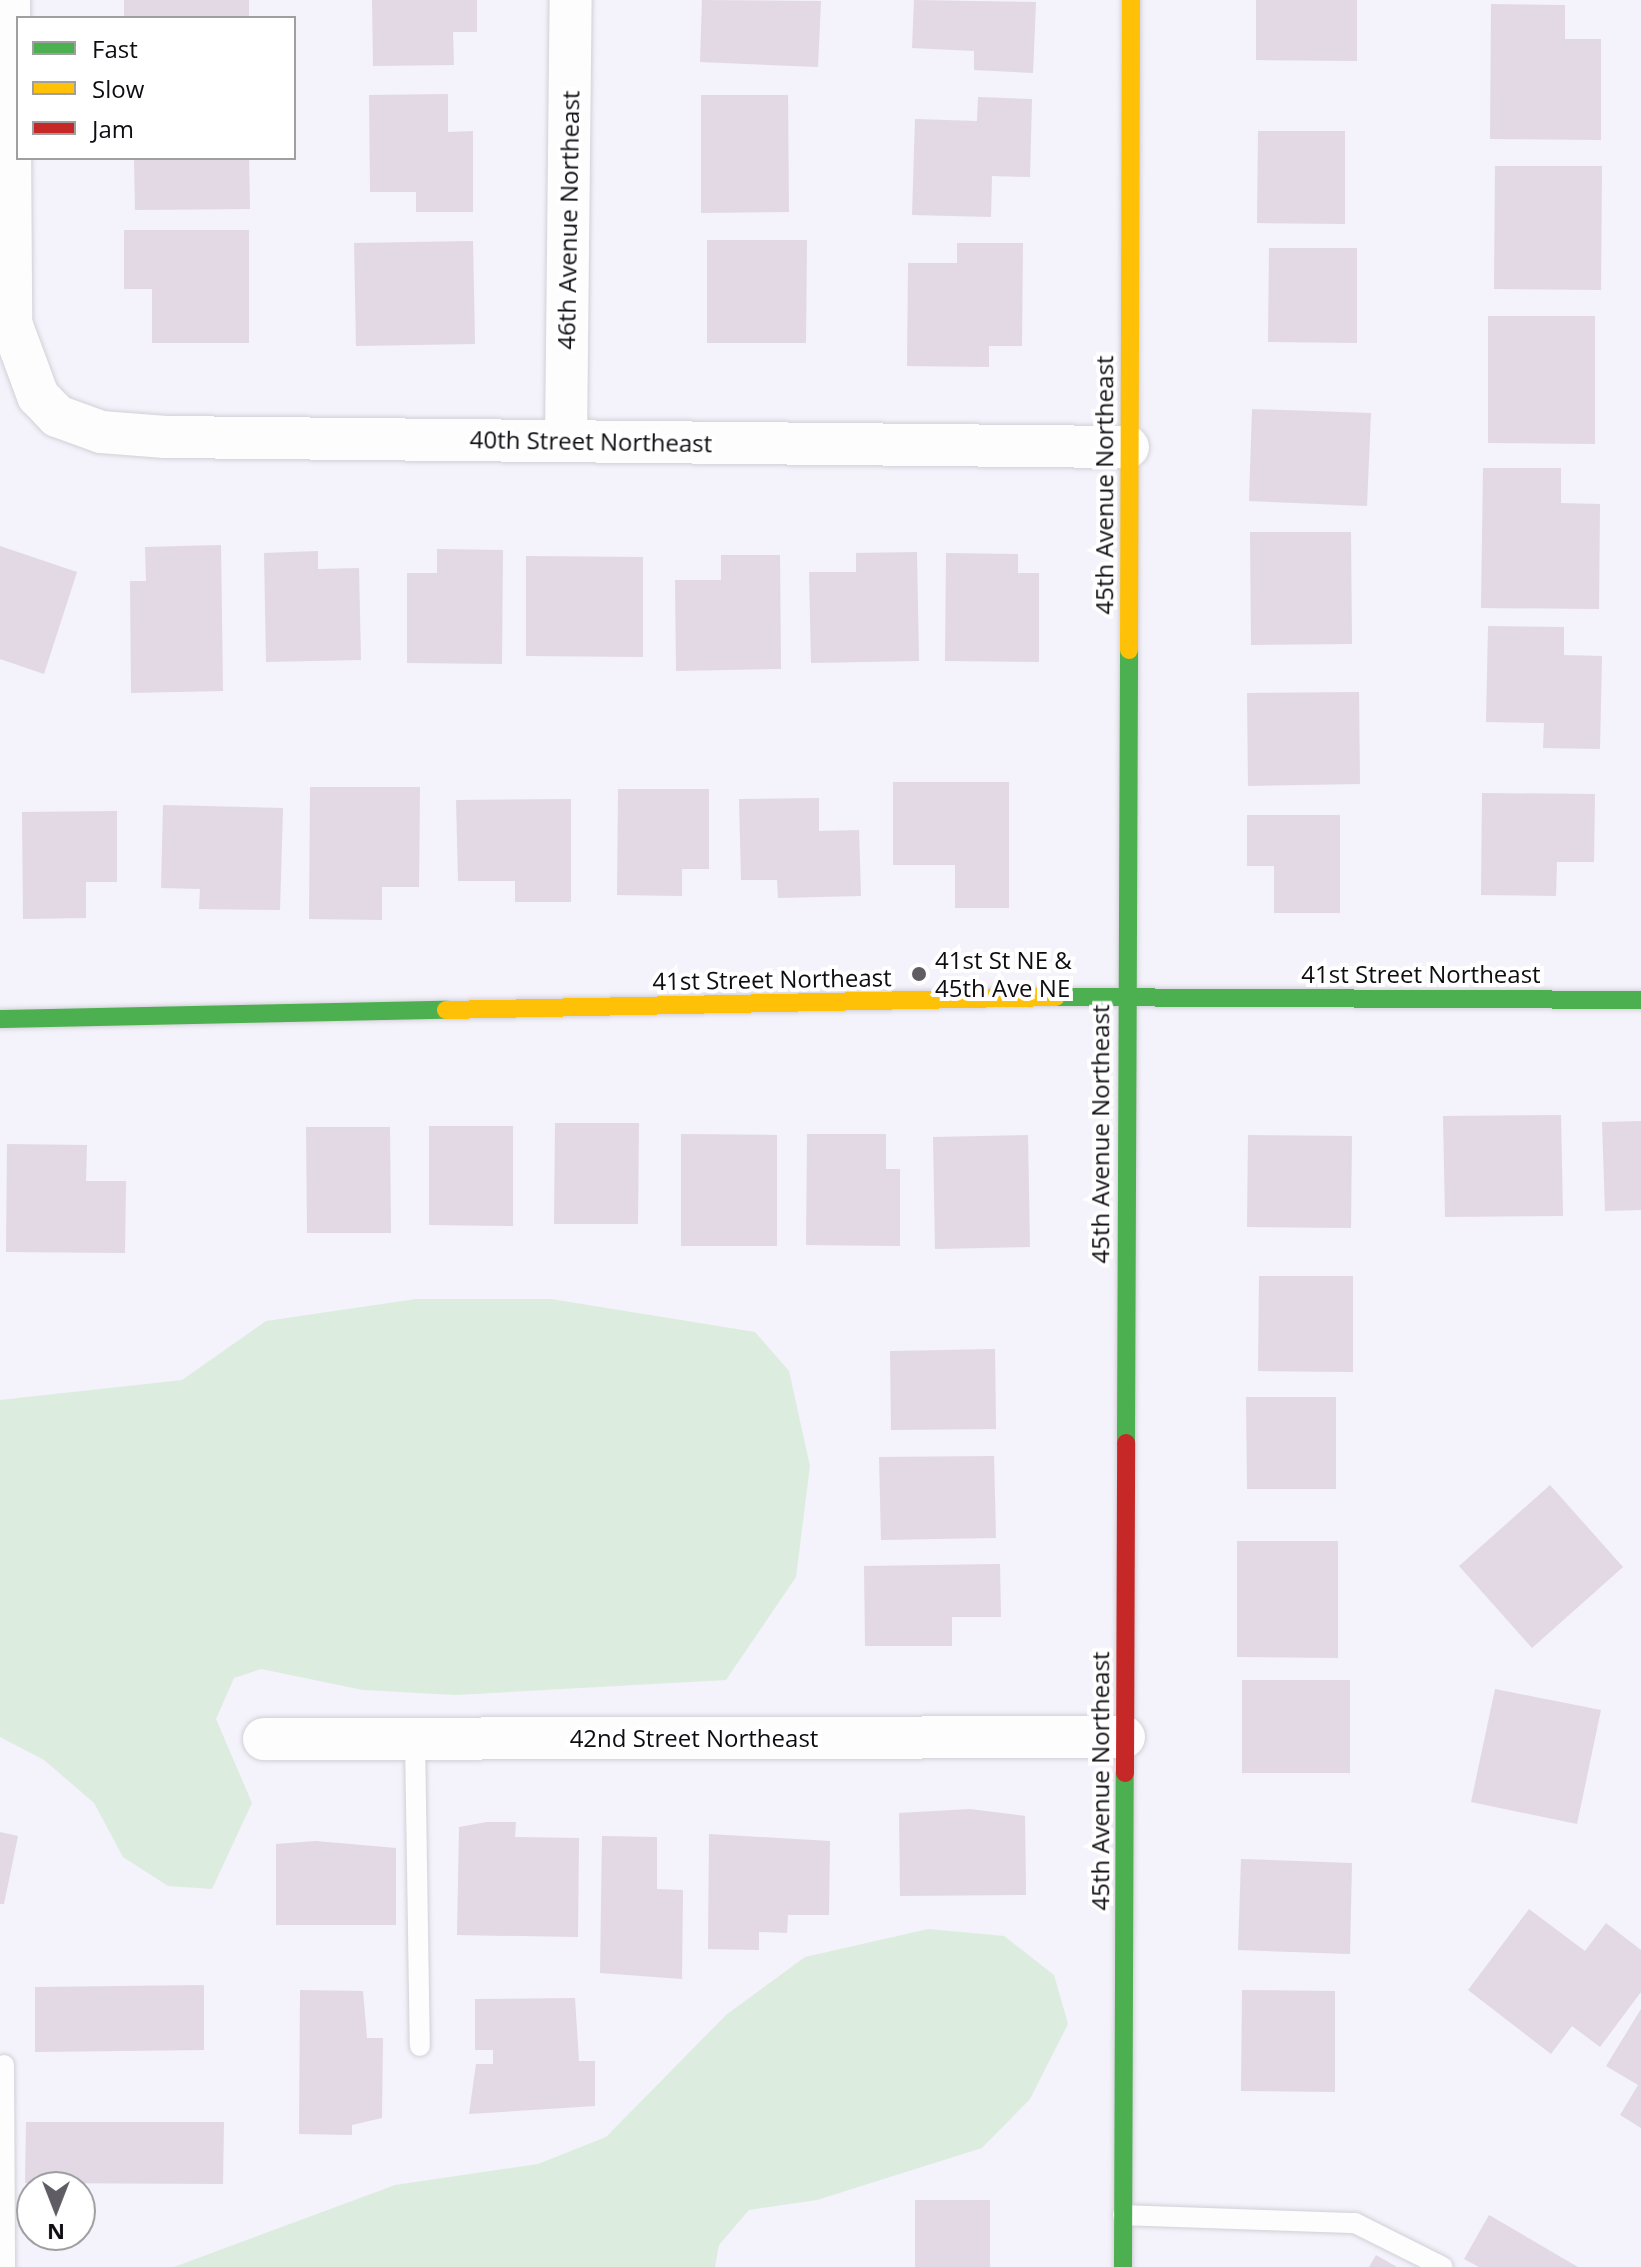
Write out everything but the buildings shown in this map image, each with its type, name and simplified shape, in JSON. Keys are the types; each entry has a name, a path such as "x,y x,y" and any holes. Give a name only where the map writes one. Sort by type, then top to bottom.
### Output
{"street":[{"name":"40th Street Northeast","path":"9,0 11,323 38,396 57,416 101,432 166,437 1128,447"},
{"name":"46th Avenue Northeast","path":"566,441 571,0"},
{"name":"45th Avenue Northeast","path":"1123,2267 1123,996 1131,0"},
{"name":"41st Street Northeast","path":"0,1019 1123,996 1641,1000"},
{"name":"42nd Street Northeast","path":"264,1739 1124,1737"}],"lane":[{"path":"415,1739 420,2046"},
{"path":"4,2065 5,2267"},
{"path":"1123,2215 1355,2223 1443,2267"}],"green space":[{"path":"416,1299 551,1299 755,1332 789,1371 810,1466 796,1577 726,1680 456,1695 363,1690 261,1669 234,1678 216,1719 252,1803 212,1889 168,1886 123,1857 94,1803 44,1760 0,1737 0,1400 182,1380 266,1321"},
{"path":"928,1929 1004,1936 1054,1975 1068,2024 1030,2099 982,2148 817,2200 749,2210 719,2245 715,2267 174,2267 395,2185 538,2164 606,2137 726,2015 805,1957"}],"traffic: fast":[{"path":"1126,1443 1129,650"},
{"path":"1056,997 1641,1000"},
{"path":"0,1019 446,1010"},
{"path":"1123,2267 1125,1773"}],"traffic: slow":[{"path":"1129,650 1131,0"},
{"path":"446,1010 1056,997"}],"traffic: jam":[{"path":"1125,1773 1126,1443"}],"place":[{"name":"41st St NE & 45th Ave NE","path":"919,974"}]}
